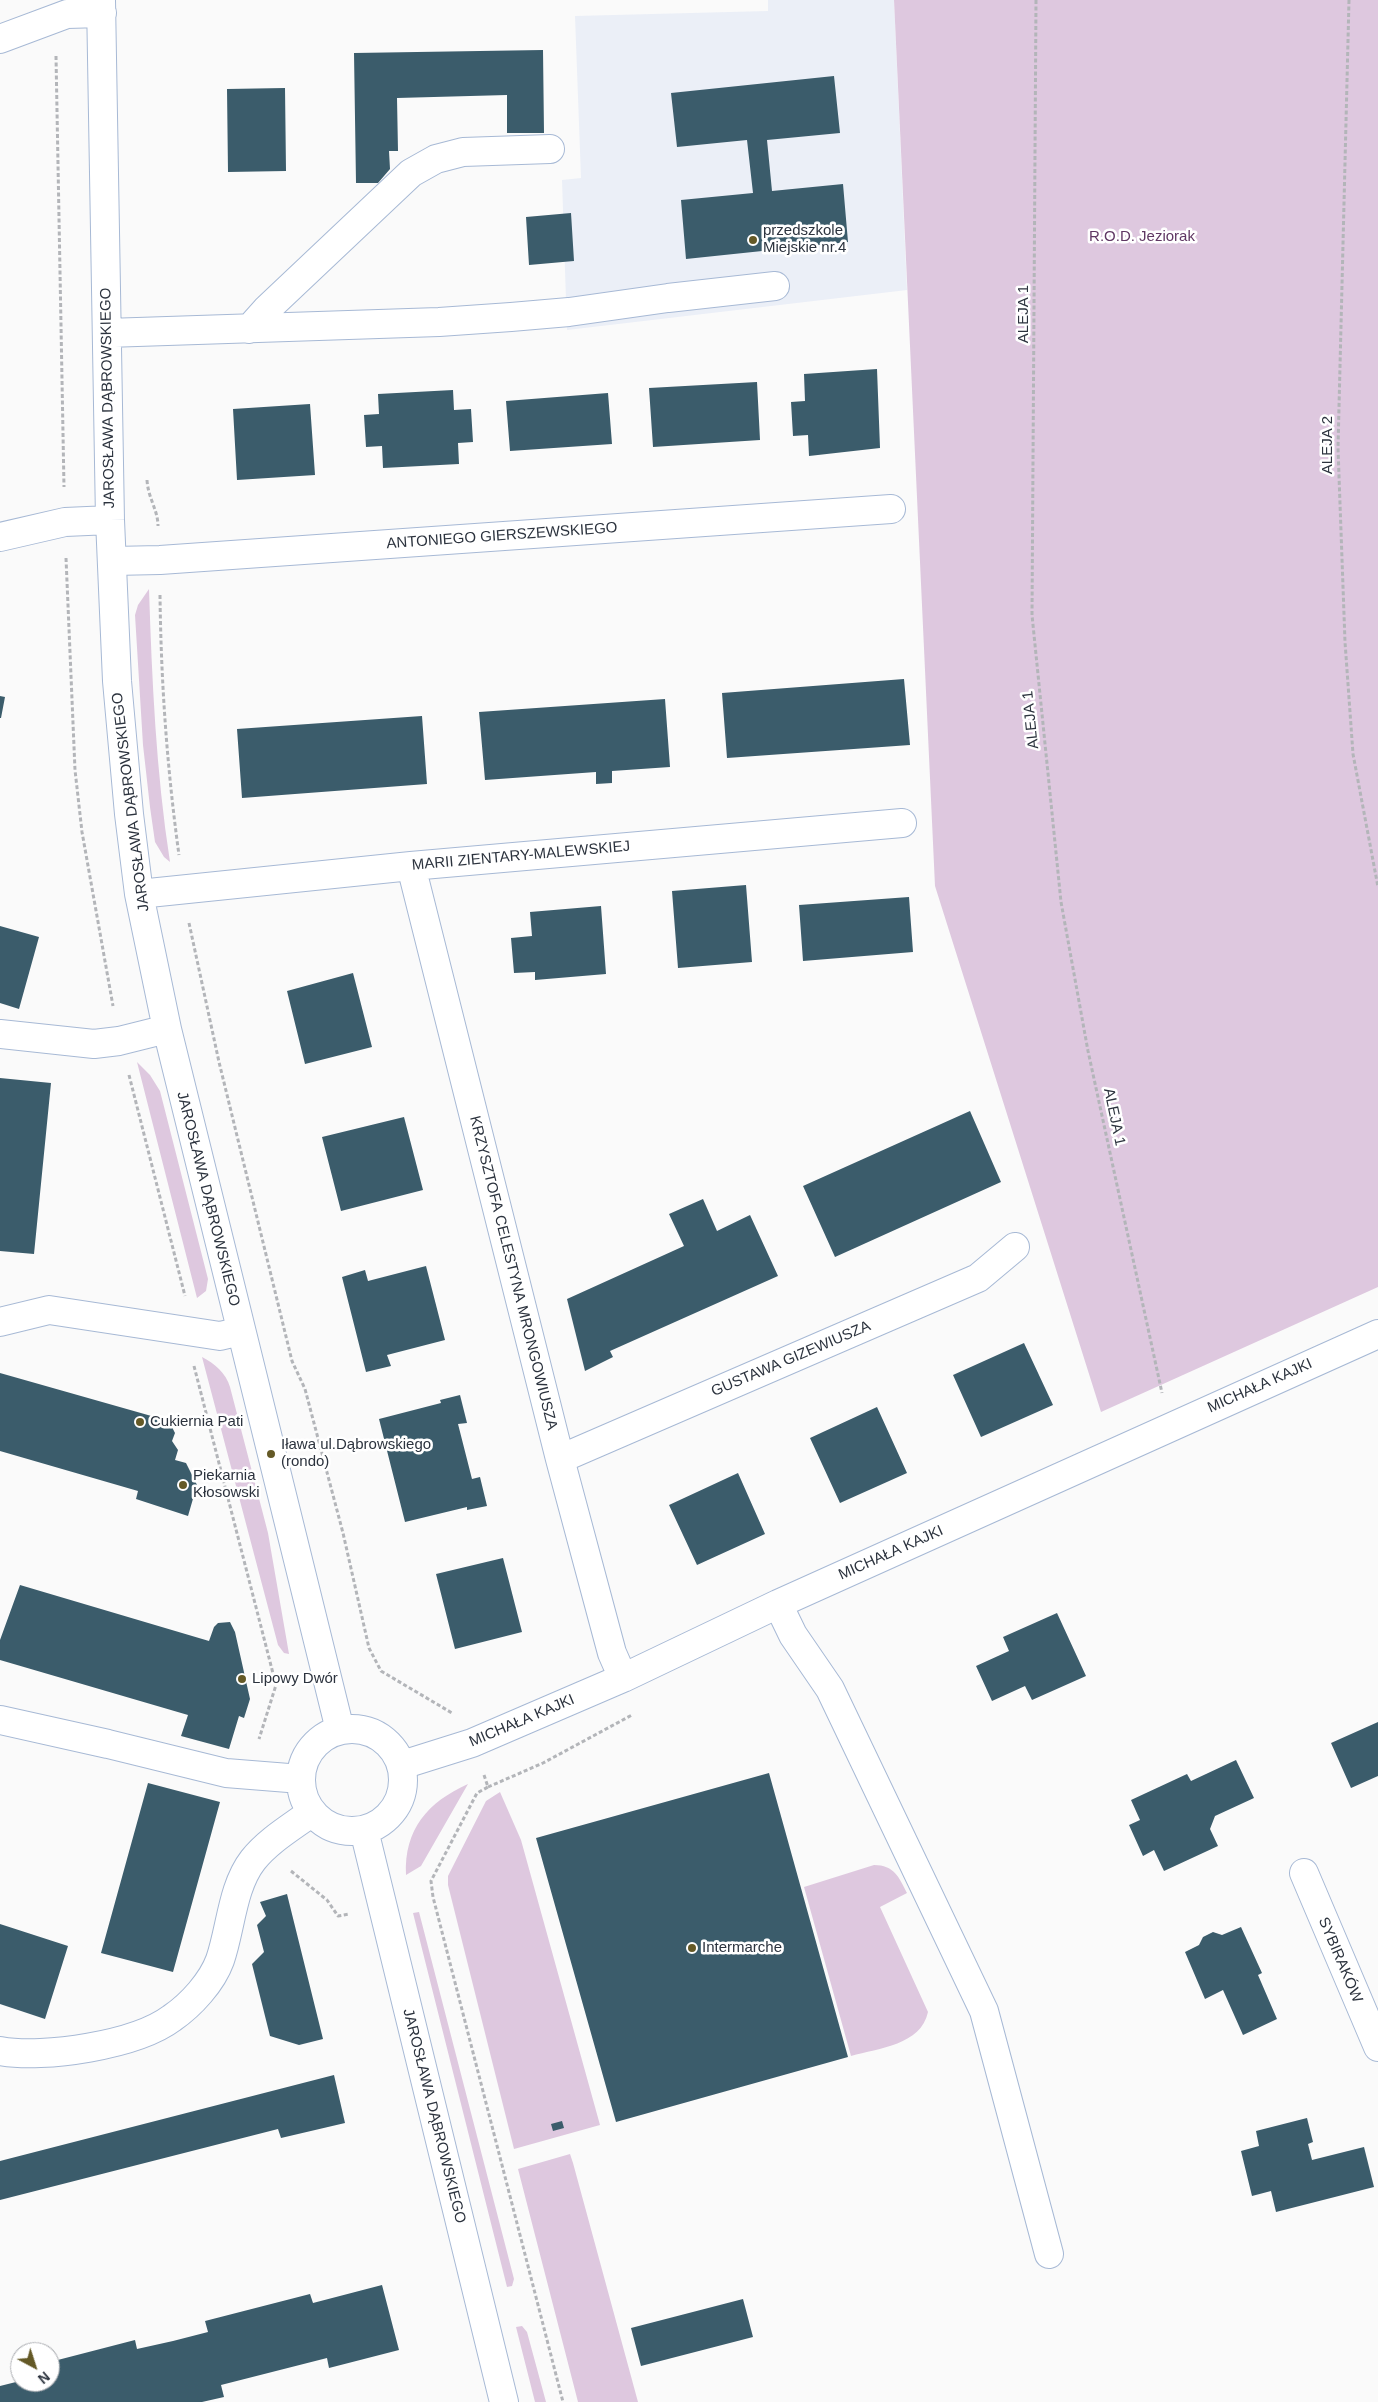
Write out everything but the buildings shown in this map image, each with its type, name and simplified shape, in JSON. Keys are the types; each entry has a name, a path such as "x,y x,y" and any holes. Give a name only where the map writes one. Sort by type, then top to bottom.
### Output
{"street":[{"path":"0,39 67,14 101,7"},
{"name":"JAROSŁAWA DĄBROWSKIEGO","path":"101,7 110,520 121,736 139,894 167,1029 340,1730"},
{"path":"250,329 266,310 411,173 436,159 463,152 550,149"},
{"path":"107,333 439,322 530,315 775,286"},
{"name":"ANTONIEGO GIERSZEWSKIEGO","path":"112,561 170,560 891,509"},
{"path":"0,537 65,522 110,520"},
{"name":"MARII ZIENTARY-MALEWSKIEJ","path":"139,894 411,866 902,823"},
{"name":"KRZYSZTOFA CELESTYNA MRONGOWIUSZA","path":"411,866 560,1459 612,1653 623,1678"},
{"path":"0,1034 94,1044 167,1029"},
{"name":"GUSTAWA GIZEWIUSZA","path":"560,1459 978,1278 1015,1247"},
{"path":"0,1322 49,1310 220,1336 240,1331"},
{"name":"MICHAŁA KAJKI","path":"402,1765 472,1743 623,1678 778,1604 1378,1334"},
{"path":"778,1604 793,1635 830,1689 984,2011 1049,2254"},
{"path":"0,1720 226,1773 301,1779"},
{"path":"360,1729 378,1736 393,1748 402,1765 404,1787 397,1806 383,1822 364,1830 345,1831 327,1825 312,1812 304,1797 301,1779 304,1762 312,1748 325,1737 340,1730 360,1729"},
{"path":"0,2051 21,2054 66,2051 135,2036 172,2019 208,1982 219,1962 242,1882 252,1861 268,1845 312,1812"},
{"name":"JAROSŁAWA DĄBROWSKIEGO","path":"364,1830 504,2402"},
{"name":"SYBIRAKÓW","path":"1304,1873 1378,2047"}],"path":[{"name":"ALEJA 1","path":"1036,0 1032,615 1061,902 1088,1051 1159,1386 1174,1425"},
{"name":"ALEJA 2","path":"1349,0 1338,448 1345,642 1353,754 1378,887"},
{"path":"56,48 64,496"},
{"path":"147,474 148,494 158,520 159,534"},
{"path":"66,554 75,770 82,832 114,1013"},
{"path":"160,591 161,685 172,806 180,857"},
{"path":"189,922 219,1062 292,1361 305,1389 343,1533 369,1648 381,1670 454,1713"},
{"path":"128,1074 188,1304"},
{"path":"193,1362 276,1685 258,1740"},
{"path":"484,1774 488,1787 477,1793 431,1881 432,1896 562,2402"},
{"path":"290,1870 301,1881 327,1900 338,1916 351,1913"}],"shaded area":[{"path":"768,0 894,0 907,290 567,330 562,180 581,178 575,16 768,11"}],"green space":[{"name":"R.O.D. Jeziorak","path":"894,0 1378,0 1378,1287 1101,1412 935,886"},
{"path":"149,589 155,726 170,862 164,857 155,842 143,745 135,615 138,605"},
{"path":"137,1062 150,1075 160,1091 208,1279 206,1291 197,1298"},
{"path":"202,1357 219,1369 226,1377 230,1387 268,1533 289,1654 284,1653 278,1645"},
{"path":"468,1784 421,1866 406,1875 406,1859 409,1844 421,1819 441,1799"},
{"path":"500,1792 521,1840 600,2125 514,2149 448,1885 448,1876 486,1801"},
{"path":"874,1865 886,1867 895,1873 907,1893 880,1907 928,2012 924,2023 917,2032 908,2038 886,2047 851,2056 804,1887"},
{"path":"419,1912 514,2279 512,2286 507,2287 413,1913"},
{"path":"570,2154 638,2402 578,2402 518,2169"},
{"path":"522,2326 527,2332 546,2402 535,2402 516,2327"}],"place":[{"name":"przedszkole Miejskie nr.4","path":"753,240"},
{"name":"Cukiernia Pati","path":"140,1422"},
{"name":"Iława ul.Dąbrowskiego (rondo)","path":"271,1454"},
{"name":"Piekarnia Kłosowski","path":"183,1485"},
{"name":"Lipowy Dwór","path":"242,1679"},
{"name":"Intermarche","path":"692,1948"}]}
